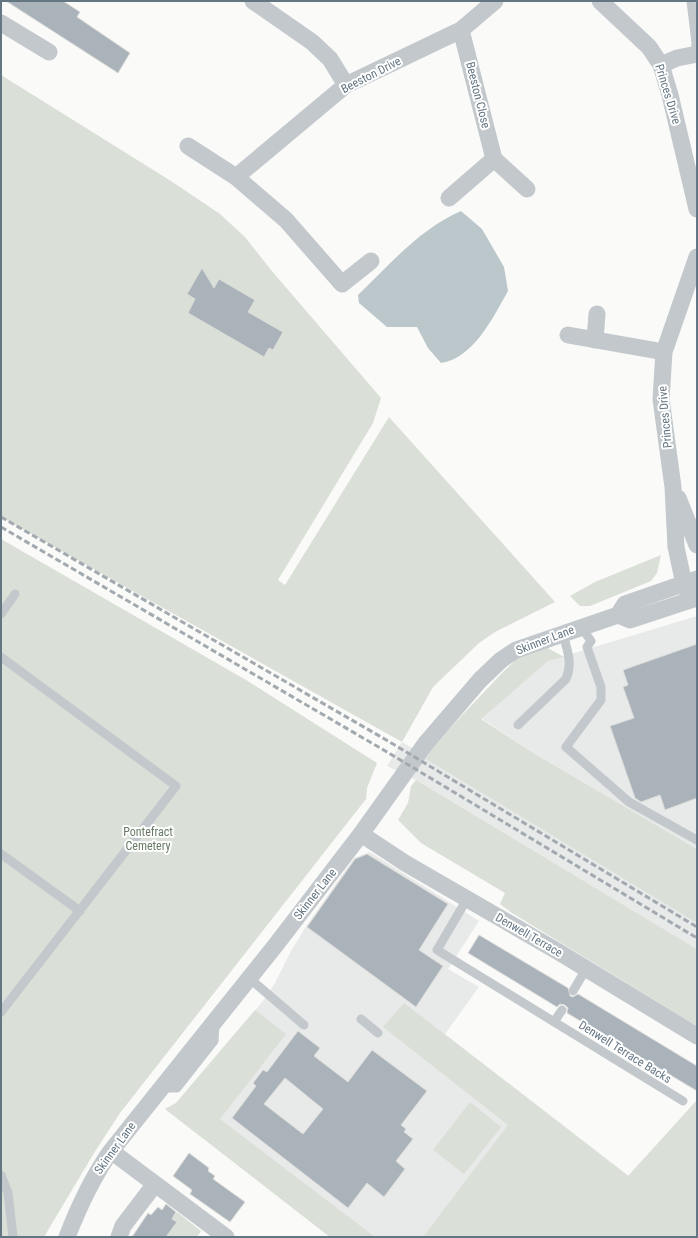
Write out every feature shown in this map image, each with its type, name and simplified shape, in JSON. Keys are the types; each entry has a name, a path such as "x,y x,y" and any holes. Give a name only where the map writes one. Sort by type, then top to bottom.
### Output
{"street":[{"path":"253,1 312,42 330,59 346,85"},
{"name":"Beeston Drive","path":"236,177 346,85 461,30 495,1"},
{"name":"Princes Drive","path":"600,1 649,47 661,65 670,95 697,208"},
{"path":"1,23 48,52"},
{"name":"Beeston Close","path":"461,30 494,159"},
{"path":"661,65 677,58 696,54"},
{"path":"188,146 236,177 286,220 346,288 371,261"},
{"path":"449,198 494,159 526,188"},
{"name":"Princes Drive","path":"696,598 687,590 690,582 676,547 673,487 661,399 664,352 697,257"},
{"path":"595,340 597,314"},
{"path":"568,335 664,352"},
{"name":"Princes Drive","path":"673,487 697,545"},
{"name":"Skinner Lane","path":"67,1237 77,1210 96,1172 111,1151 249,978 361,834 398,784 426,742 480,680 501,660 516,650 618,615 625,604 690,582"},
{"name":"Skinner Lane","path":"618,615 630,620 696,598"},
{"name":"Denwell Terrace","path":"361,834 405,863 697,1036"},
{"path":"111,1151 226,1237"},
{"path":"119,1237 123,1226 155,1184"}],"lane":[{"path":"692,1 696,54"},
{"path":"1,614 15,594"},
{"path":"581,627 591,641 587,647 601,687 601,700 566,747 629,802 697,840"},
{"path":"518,725 566,679 570,669 563,634"},
{"path":"1,657 176,786 1,1012"},
{"path":"1,854 80,911"},
{"name":"Denwell Terrace Backs","path":"467,900 437,950 683,1101"},
{"path":"573,991 586,969"},
{"path":"249,978 304,1025"},
{"path":"554,1022 562,1010"},
{"path":"362,1019 378,1033"},
{"path":"1,1175 8,1193 13,1237"}],"shaded area":[{"path":"461,211 482,229 504,267 508,291 489,324 473,345 463,354 452,360 441,363 428,348 417,327 387,327 359,303 358,295 419,237 446,218"},
{"path":"697,616 697,849 535,754 481,718 548,661"},
{"path":"402,742 697,921 697,949 416,780 387,766"},
{"path":"370,852 479,921 448,969 479,987 445,1034 629,1176 624,1237 330,1237 165,1109 176,1103 263,1001 275,983 291,951 305,928 354,858"}],"green space":[{"path":"1,75 171,181 220,214 245,237 271,270 381,398 373,423 278,580 285,585 389,417 555,602 495,632 479,643 433,687 402,742 1,517"},
{"name":"Pontefract Cemetery","path":"1,539 246,680 377,763 367,788 366,799 120,1113 94,1153 44,1237 1,1237"},
{"path":"661,555 657,573 651,581 590,606 580,606 570,596 595,582"},
{"path":"544,646 564,657 548,661 481,719 535,754 697,849 697,923 426,759 434,745 502,673 518,658"},
{"path":"416,780 697,949 697,1026 512,913 500,904 505,893 421,843 398,820 408,803 411,786"},
{"path":"404,1003 628,1176 697,1100 697,1237 423,1237 508,1125 383,1027"},
{"path":"255,1010 286,1034 220,1119 375,1237 330,1237 165,1109 176,1103"},
{"path":"470,1102 501,1127 464,1174 433,1150"},
{"path":"177,1212 201,1231 197,1237 166,1237 177,1222 172,1219"}],"building":[{"path":"6,1 63,1 80,12 77,17 130,53 118,73"},
{"path":"202,268 214,288 219,279 255,300 248,312 283,332 273,350 269,348 264,357 188,313 195,299 187,294"},
{"path":"697,644 697,798 665,810 660,795 641,802 635,798 610,726 634,718 623,687 628,685 623,670"},
{"path":"367,854 448,904 419,950 443,966 416,1007 307,927 355,859"},
{"path":"479,935 568,988 570,996 573,997 578,994 697,1066 697,1091 567,1013 568,1008 565,1005 560,1004 557,1007 468,953"},
{"path":"298,1031 320,1048 314,1056 348,1082 372,1050 427,1091 401,1125 406,1129 404,1132 413,1139 396,1161 405,1169 384,1197 367,1183 348,1208 232,1118 256,1086 253,1083 263,1070 267,1072","holes":["285,1078 323,1109 303,1134 264,1104"]},
{"path":"189,1153 209,1168 208,1171 215,1176 213,1179 245,1202 230,1222 190,1194 192,1190 173,1176"},
{"path":"166,1204 176,1212 172,1219 177,1222 166,1237 132,1237 148,1213 151,1215 158,1207 162,1210"}],"railway":[{"path":"1,517 388,741 697,927"},
{"path":"1,527 382,749 697,938"}]}
